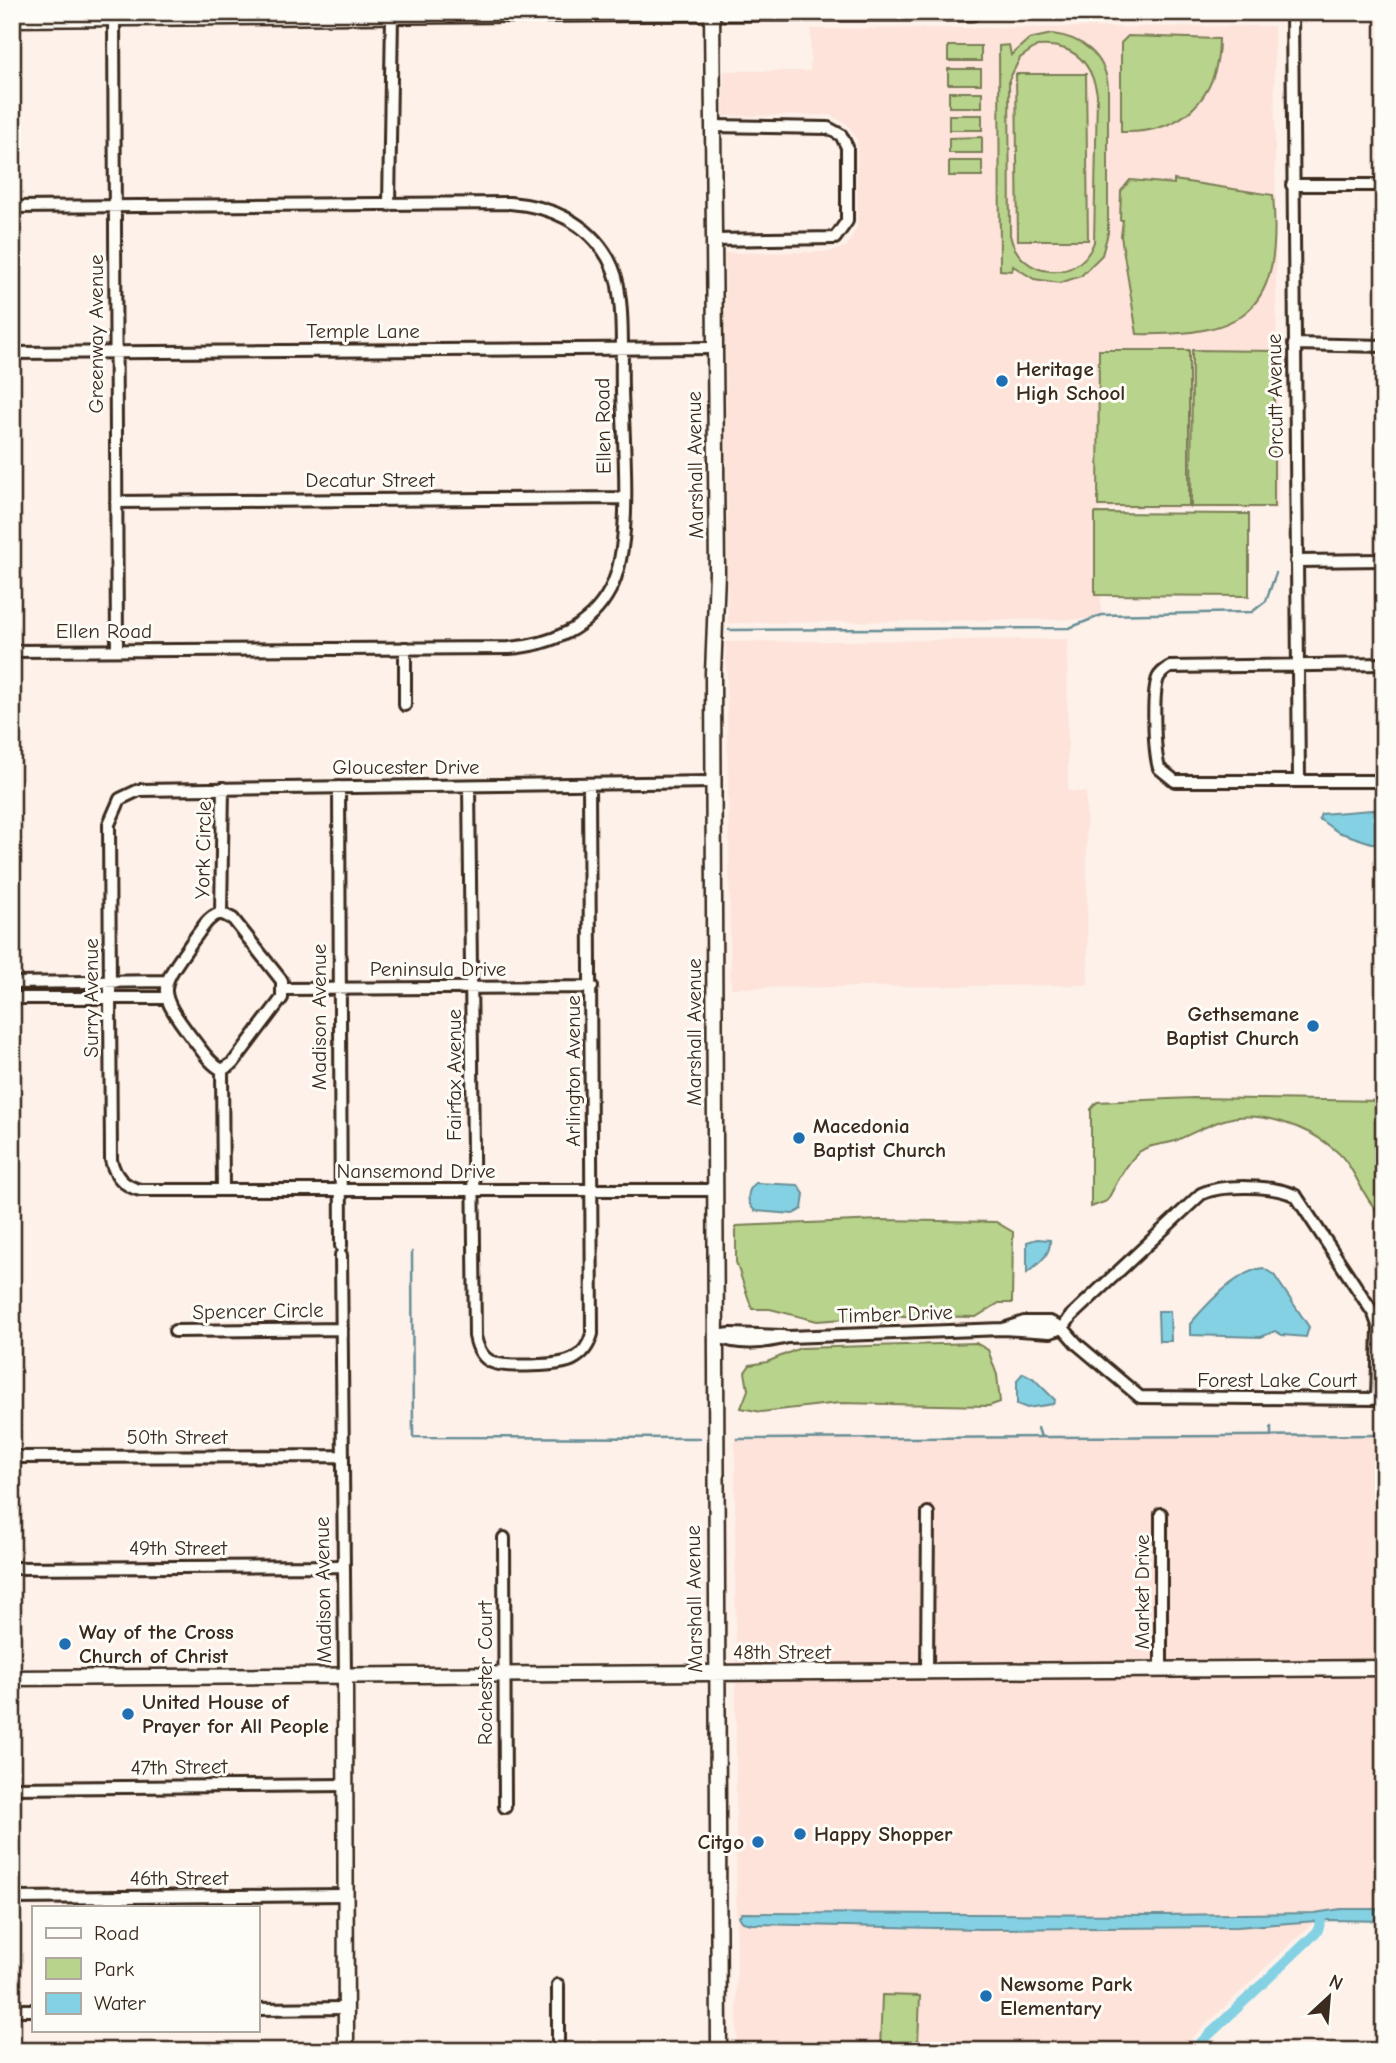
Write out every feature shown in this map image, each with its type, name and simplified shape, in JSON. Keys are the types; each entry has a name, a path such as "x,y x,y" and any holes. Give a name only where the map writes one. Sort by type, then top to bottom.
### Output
{"main road":[{"path":"12,18 703,12"},
{"path":"726,12 972,12"}],"street":[{"name":"Marshall Avenue","path":"712,12 717,573 713,782 719,2051"},
{"name":"Orcutt Avenue","path":"1292,12 1299,780"},
{"path":"389,205 392,15"},
{"name":"Greenway Avenue","path":"114,17 117,650"},
{"path":"713,126 828,128 841,135 848,147 847,221 835,238 714,240"},
{"path":"1292,185 1384,185"},
{"name":"Ellen Road","path":"12,207 525,204 554,211 576,223 594,239 613,268 620,299 624,498 617,574 605,599 578,627 557,639 524,647 12,651"},
{"path":"1294,344 1384,346"},
{"name":"Temple Lane","path":"12,353 715,348"},
{"name":"Decatur Street","path":"116,502 624,498"},
{"path":"1296,561 1384,560"},
{"path":"405,649 405,705"},
{"path":"1384,664 1170,667 1163,671 1157,683 1156,740 1159,768 1175,781 1384,781"},
{"name":"Gloucester Drive","path":"111,815 120,799 139,790 713,782"},
{"name":"Arlington Avenue","path":"580,1354 592,1334 589,785"},
{"name":"Fairfax Avenue","path":"469,786 475,1336 480,1351 488,1360 502,1365 563,1363 580,1354"},
{"name":"Madison Avenue","path":"339,787 346,2051"},
{"name":"York Circle","path":"221,914 223,788"},
{"name":"Surry Avenue","path":"111,815 111,1160 120,1179"},
{"name":"York Circle","path":"165,998 167,981 208,920 221,914 233,919 282,981 284,989"},
{"path":"12,983 167,981"},
{"name":"Peninsula Drive","path":"284,989 592,987"},
{"path":"222,1070 233,1063 282,998 284,989"},
{"path":"12,998 165,998 211,1062 222,1070"},
{"path":"222,1070 223,1190"},
{"name":"Nansemond Drive","path":"120,1179 140,1190 716,1190"},
{"name":"Forest Lake Court","path":"1212,1189 1282,1189 1296,1196 1374,1314 1379,1328 1377,1399 1140,1397 1077,1345 1063,1328 1071,1316 1201,1194 1212,1189"},
{"name":"Timber Drive","path":"716,1336 731,1343 789,1337 1003,1329 1050,1332 1063,1328"},
{"name":"Spencer Circle","path":"174,1331 341,1329"},
{"name":"50th Street","path":"12,1457 343,1456"},
{"path":"927,1672 928,1513"},
{"name":"Market Drive","path":"1161,1514 1161,1670"},
{"name":"Rochester Court","path":"505,1538 505,1807"},
{"name":"49th Street","path":"12,1568 344,1566"},
{"name":"48th Street","path":"12,1678 1384,1668"},
{"name":"47th Street","path":"12,1788 346,1785"},
{"name":"46th Street","path":"12,1898 345,1895"},
{"path":"558,1985 558,2051"},
{"path":"259,2009 345,2008"},
{"path":"12,2010 32,2010"}],"shaded area":[{"name":"Heritage High School","path":"1274,26 1278,509 1100,509 1101,619 728,623 725,253 830,252 847,246 857,227 857,140 847,124 830,115 724,116 724,71 810,71 811,29"},
{"path":"1067,639 1068,791 1086,792 1088,985 731,988 726,642"},
{"path":"1384,1434 1384,1916 1320,1916 1178,2051 737,2051 735,1438"}],"green space":[{"path":"1052,34 1082,44 1103,66 1108,87 1108,233 1102,255 1081,276 1060,283 1034,279 1013,266 1012,271 1000,270 999,46 1009,45 1011,55 1029,39","holes":["1037,46 1060,47 1078,56 1090,72 1097,94 1094,242 1086,256 1076,265 1050,271 1025,261 1016,250 1010,235 1009,80 1020,58"]},
{"path":"1128,36 1219,39 1212,79 1204,95 1192,109 1162,127 1121,132 1121,43"},
{"path":"948,46 981,46 981,61 948,61"},
{"path":"948,69 981,69 981,84 948,84"},
{"path":"1016,74 1086,74 1088,240 1018,240"},
{"path":"949,92 982,92 982,107 949,107"},
{"path":"949,115 982,115 982,130 949,130"},
{"path":"982,137 982,153 949,153 949,138"},
{"path":"949,161 982,161 982,176 949,176"},
{"path":"1130,180 1174,184 1174,180 1273,195 1275,234 1271,265 1263,290 1250,308 1231,321 1206,330 1175,334 1137,334 1121,236 1123,220 1120,220 1121,191"},
{"path":"1099,350 1189,350 1189,506 1098,506"},
{"path":"1192,350 1274,351 1274,507 1191,507"},
{"path":"1095,513 1249,514 1249,596 1095,595"},
{"path":"1193,1098 1384,1101 1384,1212 1377,1211 1342,1156 1324,1142 1283,1122 1252,1117 1224,1120 1175,1141 1143,1149 1125,1169 1107,1201 1091,1207 1091,1109 1097,1102"},
{"path":"880,1220 996,1222 1013,1232 1012,1303 999,1303 976,1317 901,1316 881,1323 859,1318 817,1321 770,1309 752,1309 736,1262 736,1226"},
{"path":"976,1343 988,1350 997,1375 1000,1402 989,1406 839,1403 761,1412 741,1408 748,1390 745,1372 750,1365 767,1362 800,1348"},
{"path":"882,1995 920,1996 918,2043 938,2043 938,2051 880,2051"}],"water":[{"path":"1384,809 1384,847 1338,832 1319,819 1321,814"},
{"path":"756,1183 798,1185 804,1194 802,1209 793,1214 755,1211 748,1197 750,1189"},
{"path":"1037,1239 1050,1240 1050,1245 1043,1259 1027,1273 1027,1242"},
{"path":"1263,1268 1274,1275 1309,1327 1306,1337 1282,1335 1275,1331 1261,1337 1190,1335 1190,1324 1223,1290 1243,1275"},
{"path":"1158,1311 1170,1311 1171,1341 1159,1341"},
{"path":"1023,1373 1033,1378 1055,1400 1053,1404 1027,1408 1017,1404 1017,1380"},
{"path":"1341,1909 1384,1909 1384,1921 1330,1920 1237,1927 981,1929 752,1924 743,1922 739,1917 742,1913 1158,1915 1314,1913"}],"waterway":[{"path":"729,630 1069,628 1102,615 1252,612 1266,601 1276,573"},
{"path":"412,1252 413,1437 700,1438"},
{"path":"1271,1427 1271,1436"},
{"path":"1038,1428 1041,1437"},
{"path":"737,1439 1384,1435"},
{"path":"1192,2051 1317,1932 1321,1921"}],"place":[{"name":"Heritage High School","path":"1002,381"},
{"name":"Gethsemane Baptist Church","path":"1313,1026"},
{"name":"Macedonia Baptist Church","path":"799,1138"},
{"name":"Way of the Cross Church of Christ","path":"65,1644"},
{"name":"United House of Prayer for All People","path":"128,1714"},
{"name":"Happy Shopper","path":"800,1834"},
{"name":"Citgo","path":"758,1842"},
{"name":"Newsome Park Elementary","path":"986,1996"}]}
